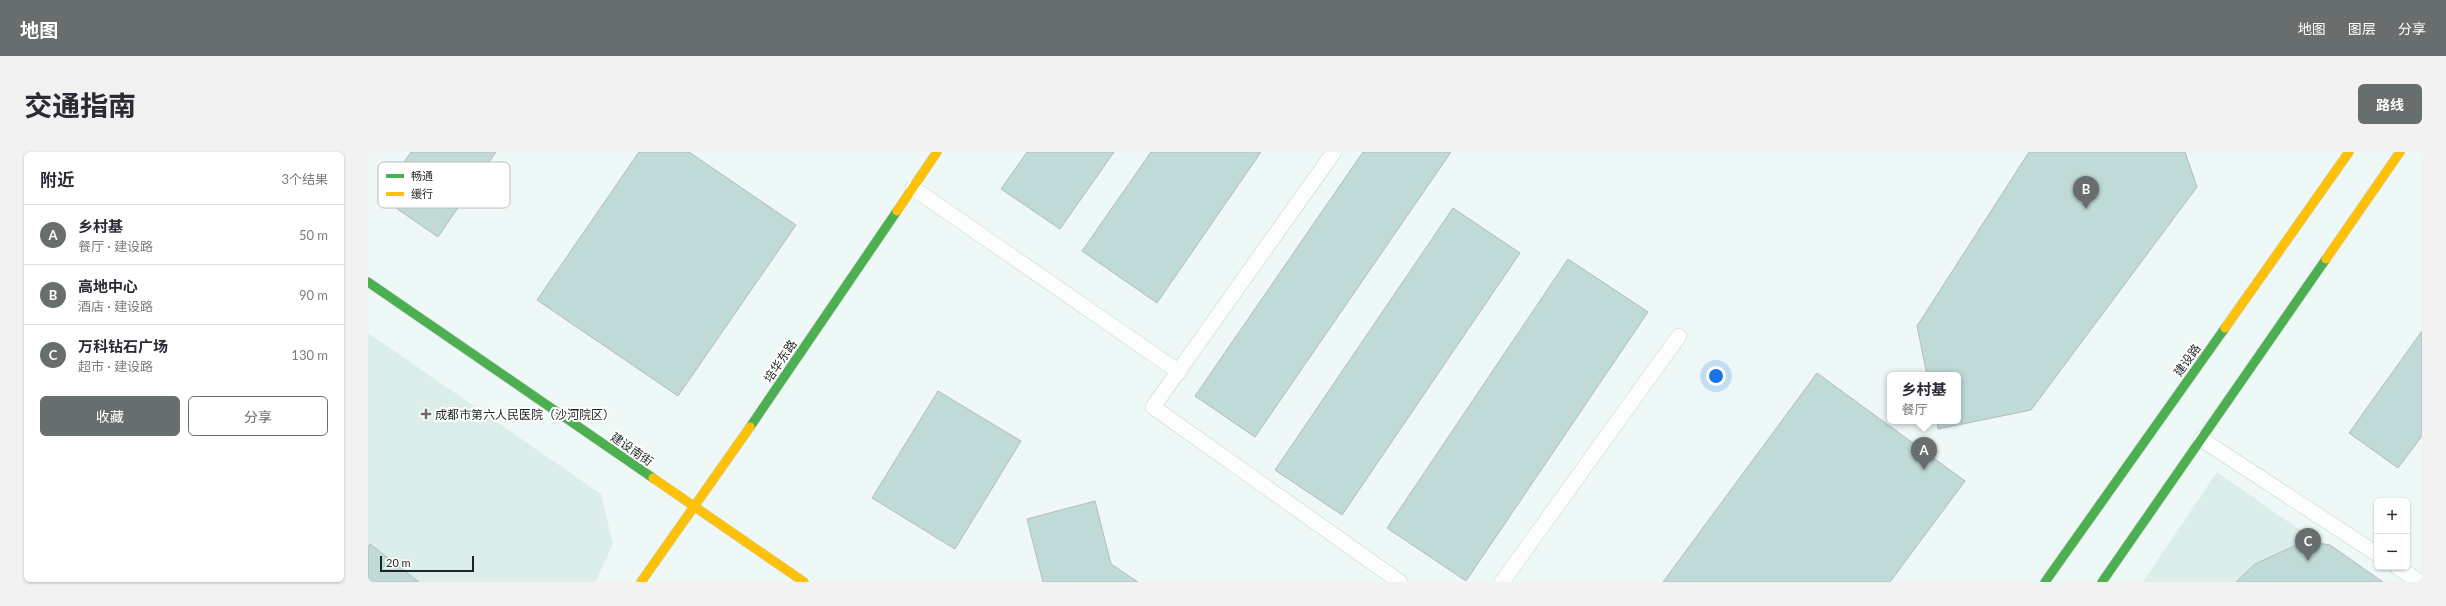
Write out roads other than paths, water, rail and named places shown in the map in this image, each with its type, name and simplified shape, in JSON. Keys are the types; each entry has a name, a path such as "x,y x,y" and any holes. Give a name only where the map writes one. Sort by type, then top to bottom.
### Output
{"street":[{"name":"培华东路","path":"641,582 695,507 937,152"},
{"name":"建设路","path":"2045,582 2349,152"},
{"path":"2102,582 2400,152"},
{"name":"建设南街","path":"368,282 804,582"}],"lane":[{"path":"1334,152 1153,407 1400,582"},
{"path":"913,188 1179,372"},
{"path":"1502,582 1679,336"},
{"path":"2202,438 2374,552"},
{"path":"2402,570 2420,582"}],"place":[{"name":"高地中心","path":"2086,209"},
{"name":"成都市第六人民医院（沙河院区）","path":"426,414"},
{"name":"乡村基","path":"1924,470"},
{"name":"万科钻石广场","path":"2308,561"}]}
